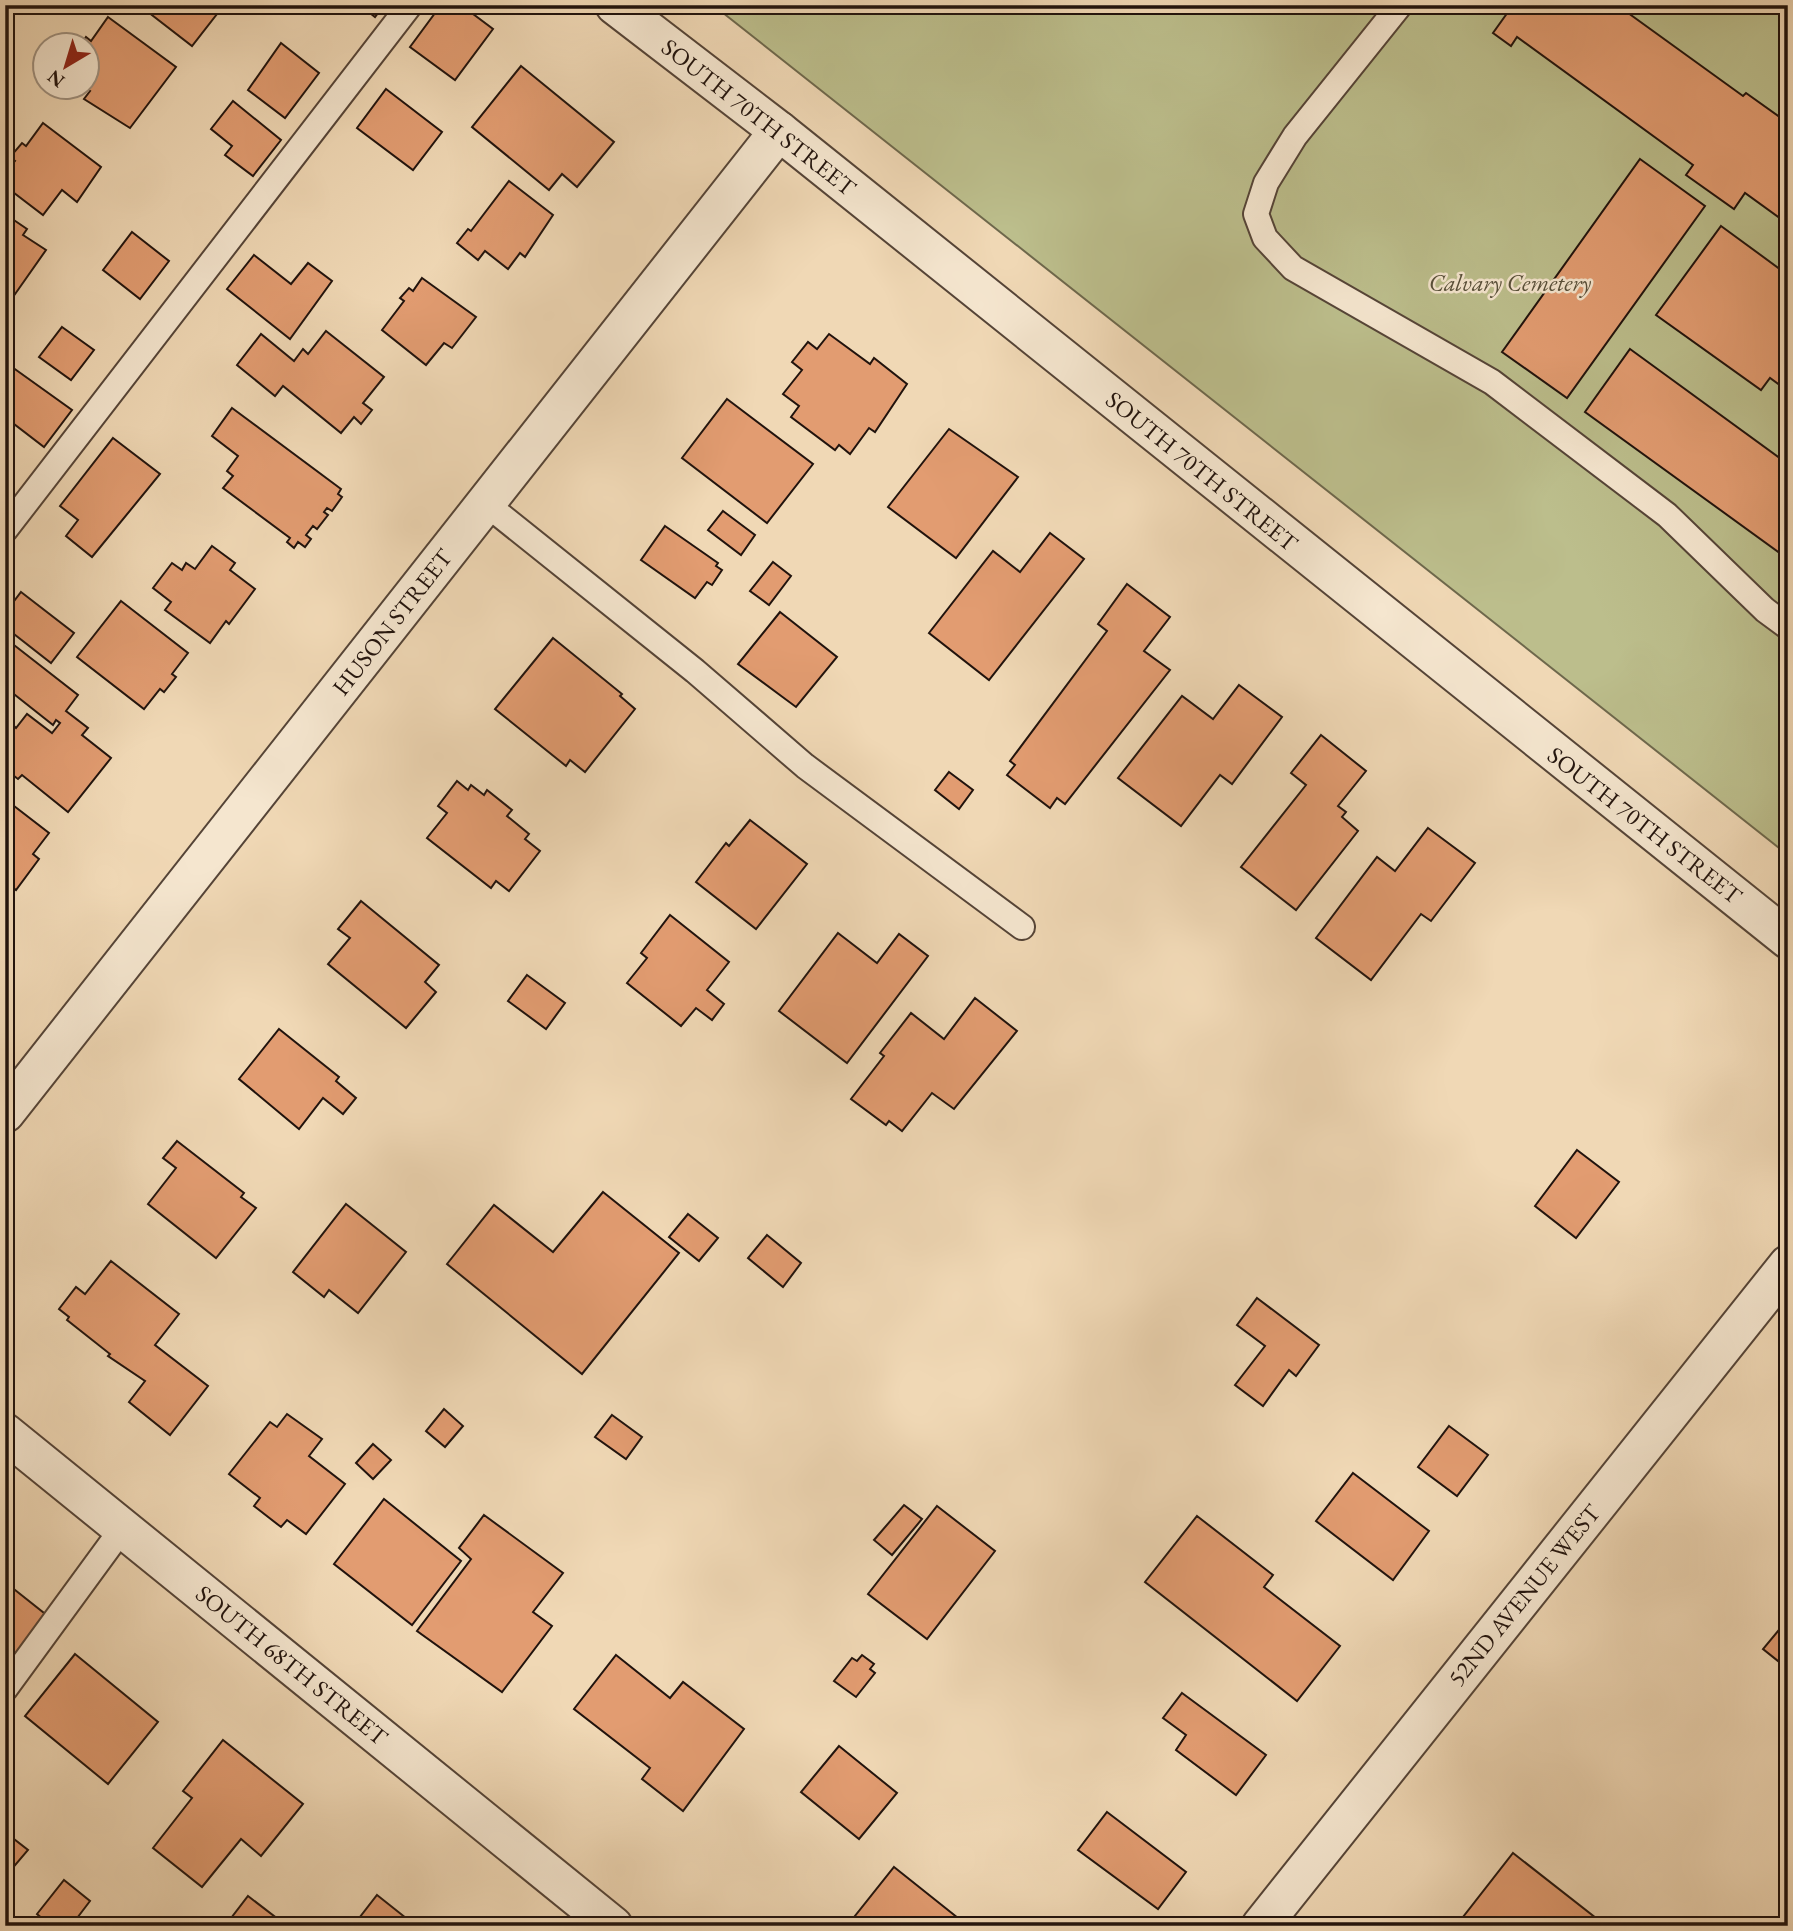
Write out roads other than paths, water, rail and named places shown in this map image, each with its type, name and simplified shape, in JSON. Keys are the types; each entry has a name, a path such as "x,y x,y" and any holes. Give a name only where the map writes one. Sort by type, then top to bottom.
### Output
{"street":[{"name":"SOUTH 70TH STREET","path":"615,5 779,131 1788,939"},
{"name":"HUSON STREET","path":"5,1113 779,131"},
{"name":"52ND AVENUE WEST","path":"1261,1926 1788,1265"},
{"name":"SOUTH 68TH STREET","path":"5,1433 613,1926"}],"lane":[{"path":"5,530 410,5"},
{"path":"1400,5 1295,136 1266,183 1256,214 1265,238 1293,268 1492,382 1667,515 1765,610 1788,627"},
{"path":"485,503 695,671 805,766 1022,927"},
{"path":"5,1689 122,1529"}],"park label":[{"name":"Calvary Cemetery","path":"1510,282"}]}
